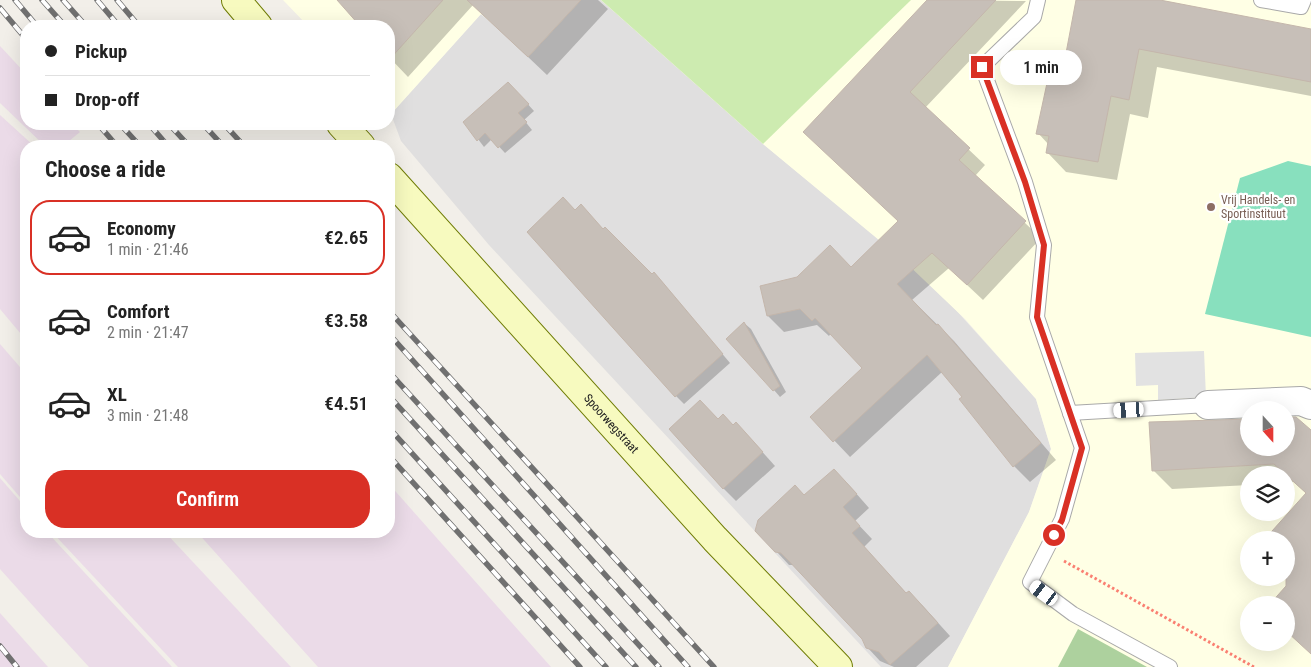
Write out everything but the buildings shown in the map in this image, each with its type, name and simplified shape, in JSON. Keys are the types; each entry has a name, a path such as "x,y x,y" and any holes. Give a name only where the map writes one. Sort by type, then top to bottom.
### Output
{"street":[{"path":"236,0 253,20"},
{"path":"346,130 356,140"},
{"name":"Spoorwegstraat","path":"395,184 702,525 838,667"},
{"path":"1208,405 1301,401 1311,405"}],"lane":[{"path":"1038,0 1034,17 982,67 1025,182 1044,245 1037,317 1082,448 1062,520 1030,582 1073,614 1170,667"},
{"path":"1261,0 1301,7 1304,0"},
{"path":"1070,413 1208,405"}],"path":[{"path":"1046,551 1254,667"}],"shaded area":[{"path":"283,0 581,0 530,55 481,14 395,110 395,20 302,20"},
{"path":"581,0 601,0 763,144 903,259 955,309 1036,399 1051,449 1029,512 948,667 881,667 489,245 401,141 395,125 395,110 481,14 530,55"},
{"path":"601,0 1311,0 1311,667 948,667 1029,512 1051,449 1036,399 965,319 903,260 763,144"},
{"path":"0,46 20,68 20,122 0,103"},
{"path":"0,115 27,140 20,140 20,333 0,309"},
{"path":"28,130 78,130 80,132 70,140 39,140"},
{"path":"0,344 20,367 20,497 0,474"},
{"path":"1204,351 1206,397 1158,400 1158,385 1136,386 1135,353"},
{"path":"0,478 20,501 20,538 52,538 172,667 89,667 0,569"},
{"path":"395,491 551,667 318,667 202,538 395,538"},
{"path":"58,538 171,538 291,667 178,667"},
{"path":"0,613 48,667 0,667"}],"green space":[{"path":"601,0 911,0 763,144"},
{"path":"1288,161 1311,166 1311,337 1205,314 1240,178"},
{"path":"1078,629 1147,667 1058,667"}],"railway":[{"path":"15,0 32,20"},
{"path":"42,0 60,20"},
{"path":"63,0 81,20"},
{"path":"97,0 114,20"},
{"path":"117,0 134,20"},
{"path":"0,8 20,32"},
{"path":"103,130 112,140"},
{"path":"125,130 135,140"},
{"path":"154,130 163,140"},
{"path":"174,130 184,140"},
{"path":"208,130 218,140"},
{"path":"229,130 239,140"},
{"path":"395,318 714,667"},
{"path":"395,341 688,667"},
{"path":"395,379 659,667"},
{"path":"395,403 636,667"},
{"path":"395,435 606,667"},
{"path":"395,463 580,667"},
{"path":"0,646 17,667"}],"place":[{"name":"Vrij Handels- en Sportinstituut","path":"1211,207"}],"route":[{"path":"982,67 1025,182 1044,245 1037,317 1082,448 1062,520 1054,535"}]}
